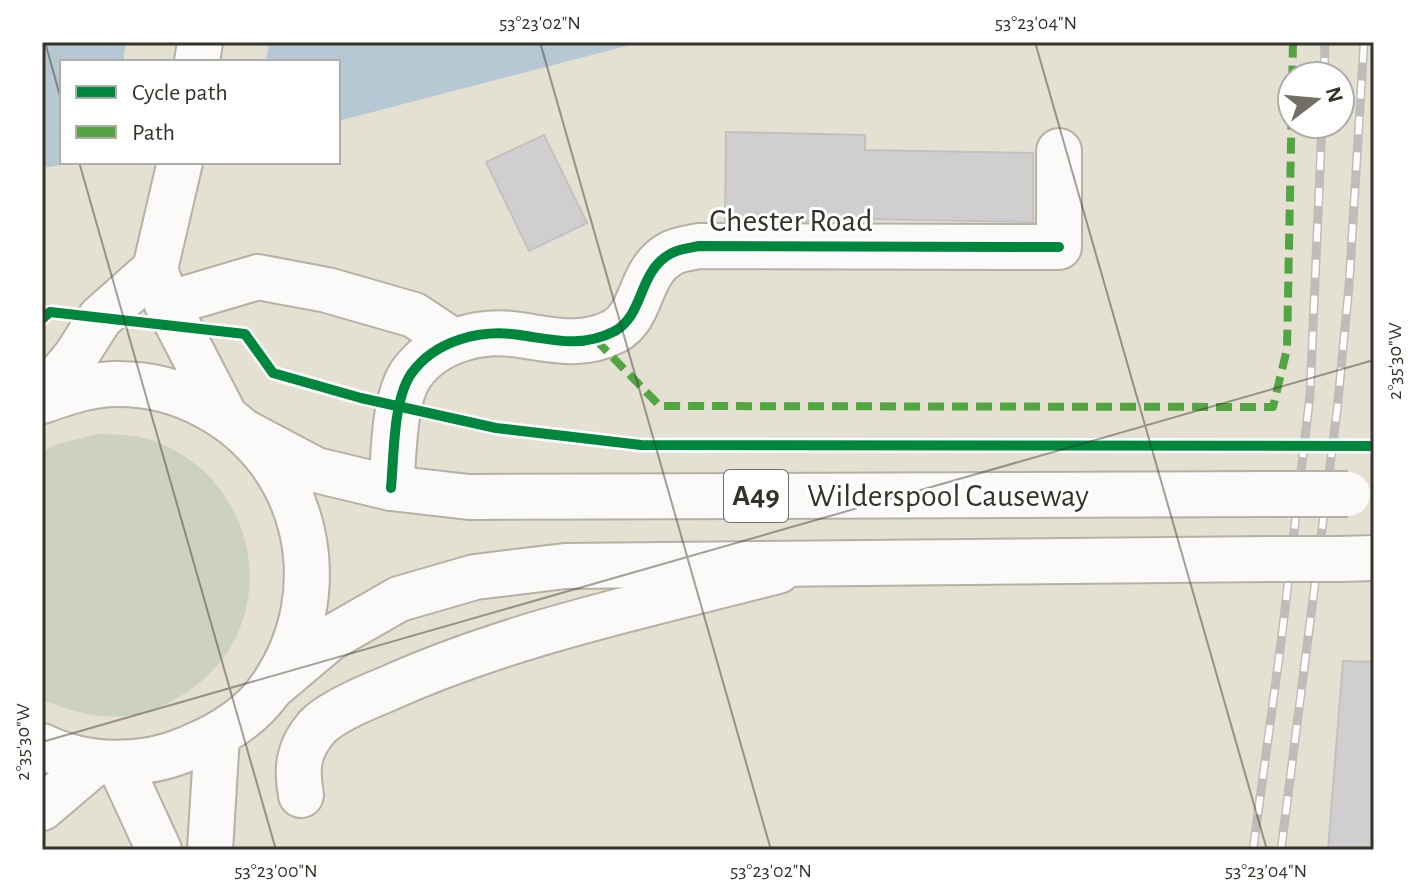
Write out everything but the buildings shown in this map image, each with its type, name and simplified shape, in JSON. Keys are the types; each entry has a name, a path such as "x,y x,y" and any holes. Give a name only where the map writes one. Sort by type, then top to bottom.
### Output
{"main road":[{"name":"Chester Road","path":"391,488 399,406 410,376 429,356 453,341 486,333 565,343 596,340 619,329 634,311 645,281 656,264 672,252 699,246 1059,247 1059,151"},
{"path":"180,164 167,217 161,286 235,424"},
{"path":"42,399 76,356 100,318 161,286 258,277 327,290 414,315 453,341"},
{"name":"A49","path":"42,399 74,389 113,384 152,387 190,398 235,424 282,476 303,528 308,584 297,639 271,688 255,706 217,736 170,757 108,762 54,752 42,746"},
{"name":"Wilderspool Causeway","path":"235,424 316,470 391,488 469,497 1361,493"},
{"name":"Wilderspool Causeway","path":"271,688 329,639 399,599 475,577 565,566 1357,559"},
{"name":"Wilderspool Causeway","path":"301,795 297,770 304,748 319,725 361,700 439,665 535,634 804,564"},
{"path":"210,850 217,736"},
{"path":"42,808 108,762 159,850"}],"green space":[{"path":"98,434 148,439 186,457 199,467 222,492 238,521 247,552 250,583 245,614 233,644 213,670 173,701 150,711 114,717 93,715 42,700 42,452 54,445"}],"water":[{"path":"42,42 642,42 340,120 340,60 60,60 60,164 67,164 42,168"}],"pier":[{"path":"126,42 269,42 266,60 123,60"}],"railway":[{"path":"1324,60 1325,42"},
{"path":"1281,850 1337,411 1349,286 1364,42"},
{"path":"1253,850 1310,395 1321,140"}],"marked path":[{"path":"596,340 660,406 1273,407 1287,349 1293,42"}],"cycle path":[{"path":"391,488 395,429 401,399 405,385 421,362 446,345 475,336 505,334 579,341 615,331 631,315 652,271 677,251 699,246 1059,247"},
{"path":"42,319 50,312 245,334 273,373 361,398 496,428 641,445 1374,446"}]}
